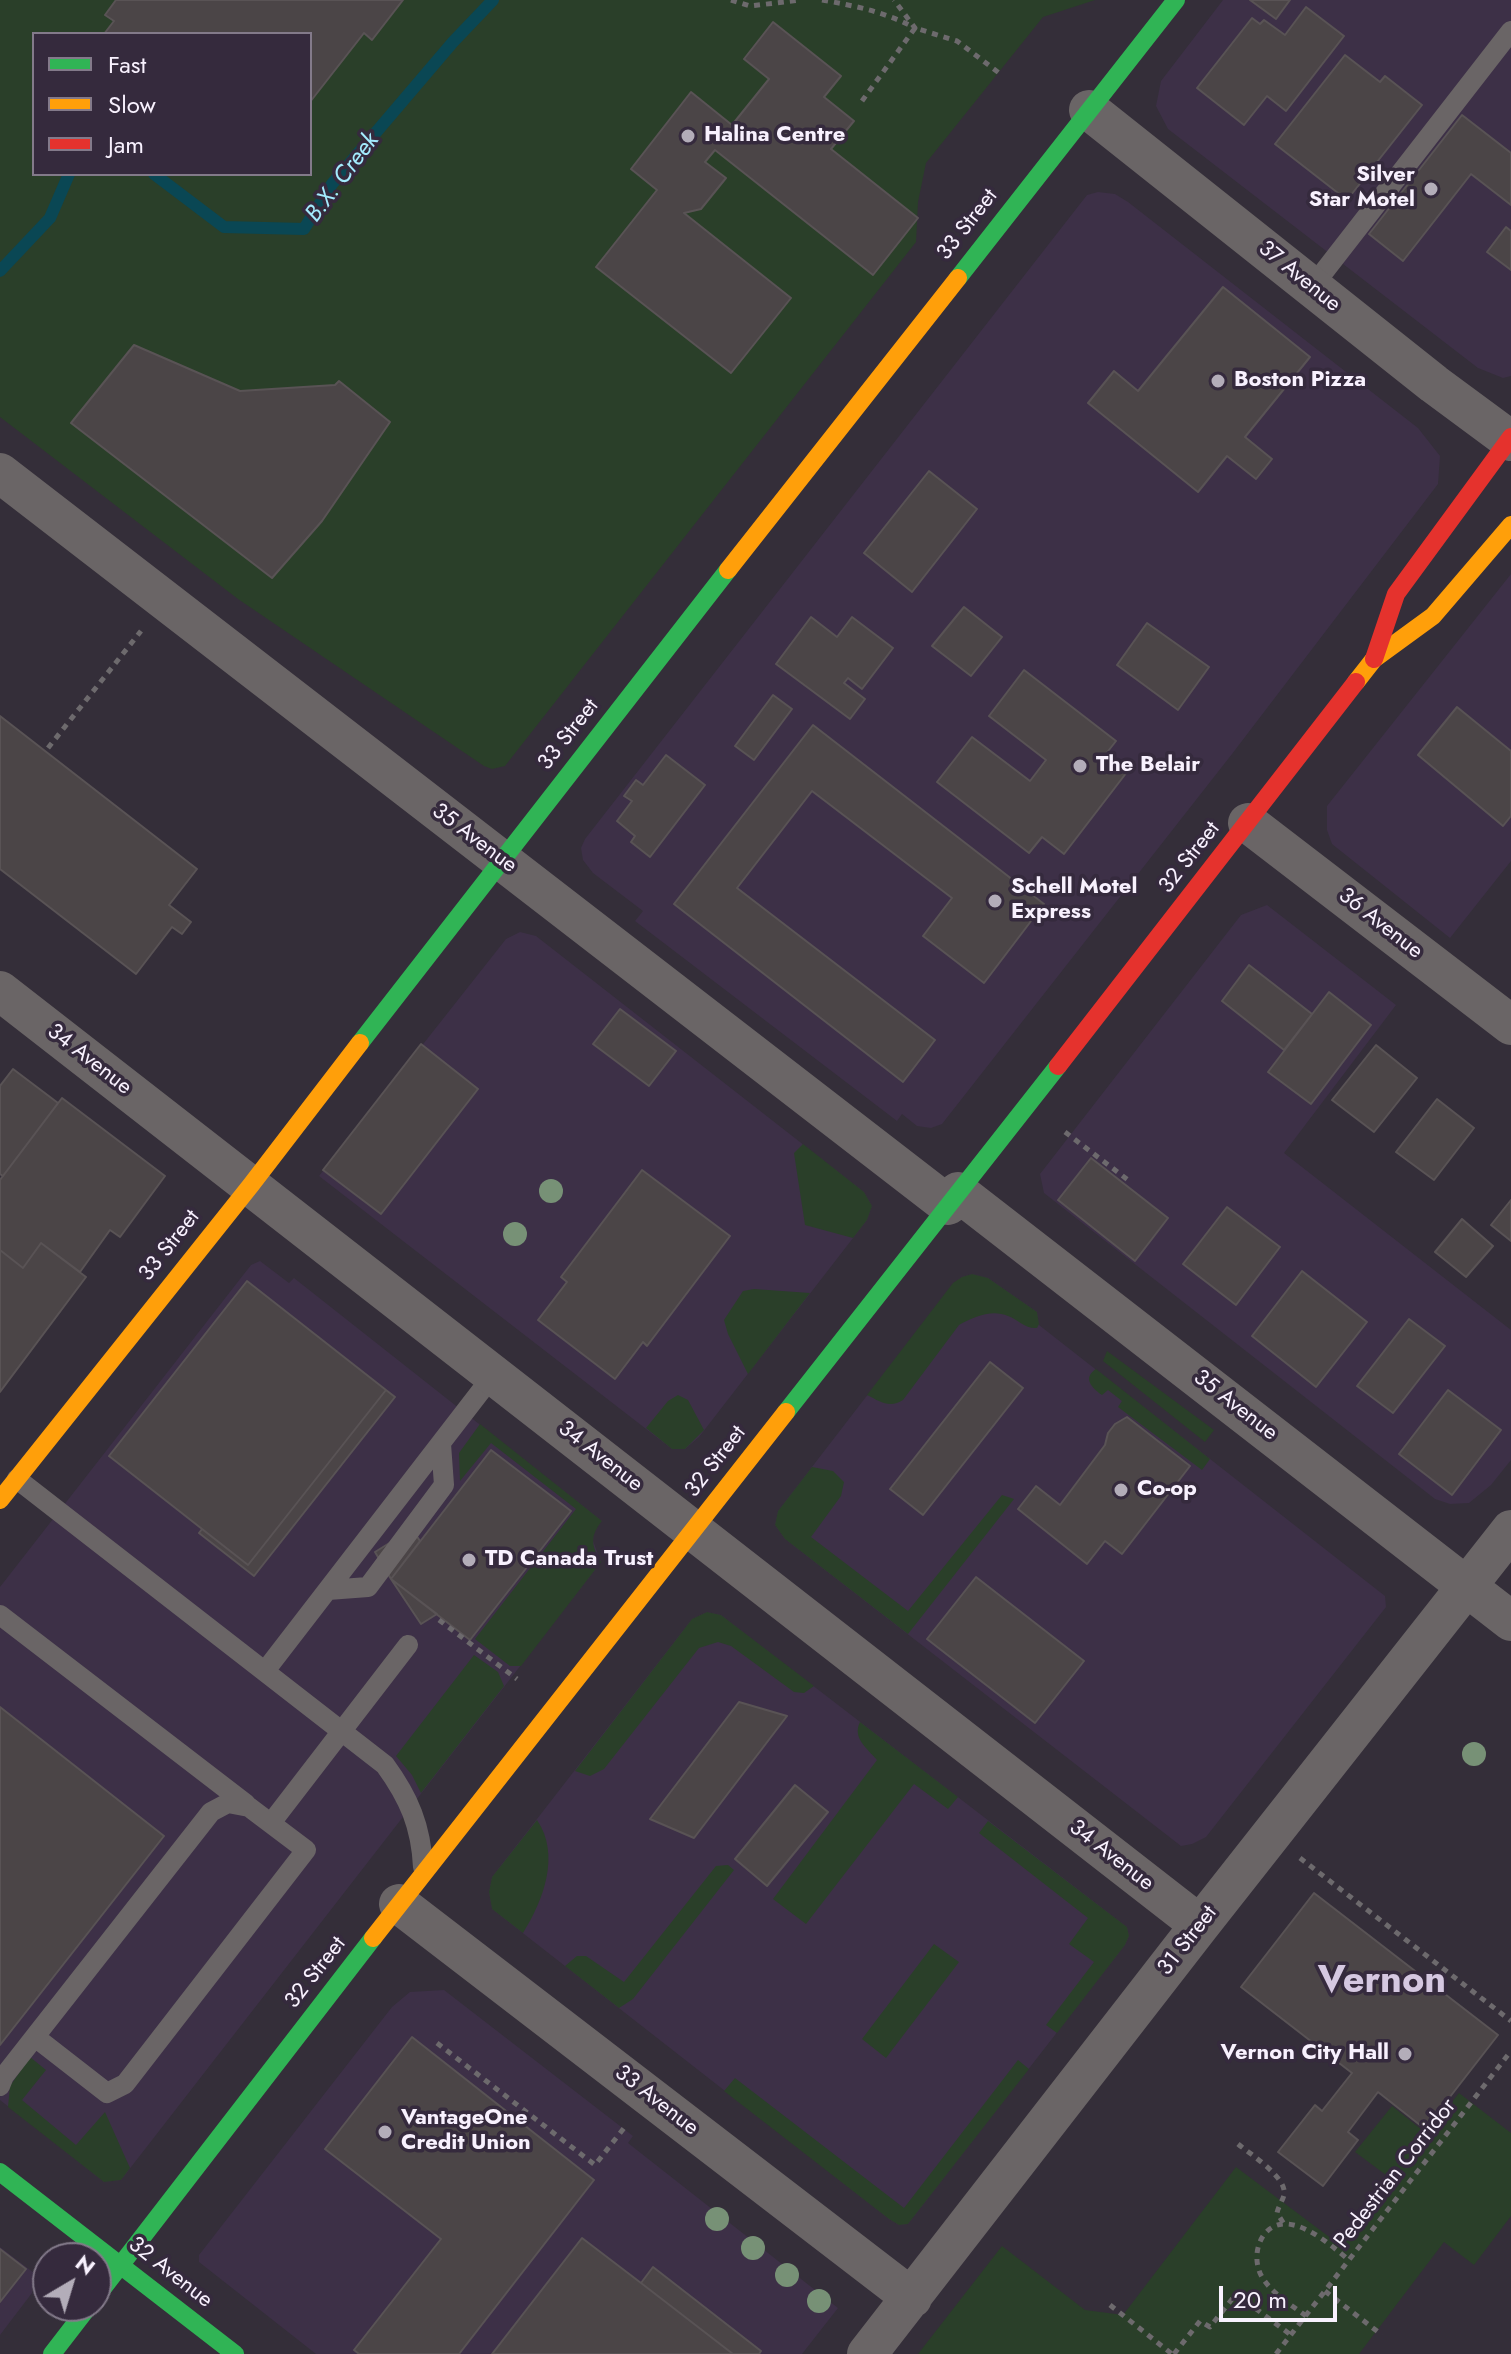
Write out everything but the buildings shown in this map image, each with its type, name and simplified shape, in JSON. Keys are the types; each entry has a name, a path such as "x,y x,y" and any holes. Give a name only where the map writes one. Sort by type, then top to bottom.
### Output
{"main road":[{"name":"33 Street","path":"0,1500 251,1185 502,859 1176,0"},
{"name":"32 Street","path":"1374,659 1396,594 1510,439"},
{"name":"32 Street","path":"112,2276 1374,659 1433,616 1511,525"},
{"name":"32 Avenue","path":"0,2172 235,2354"},
{"path":"52,2354 77,2322"}],"street":[{"name":"37 Avenue","path":"1089,110 1434,384 1510,439"},
{"name":"35 Avenue","path":"0,473 502,859 1511,1621"},
{"name":"36 Avenue","path":"1248,823 1511,1025"},
{"name":"34 Avenue","path":"0,991 1200,1925"},
{"name":"31 Street","path":"867,2354 1511,1530"},
{"name":"33 Avenue","path":"411,1890 912,2298"}],"lane":[{"path":"1312,287 1511,31"},
{"path":"265,1671 494,1374"},
{"path":"328,1590 368,1587 444,1485 441,1444"},
{"path":"17,1479 385,1765 403,1790 421,1839 411,1890"},
{"path":"0,1615 306,1850 125,2084 107,2093 35,2037"},
{"path":"271,1823 408,1645"},
{"path":"0,2086 4,2076 211,1812 228,1803 249,1807"}],"path":[{"path":"731,0 750,6 801,0"},
{"path":"822,0 869,8 915,28 957,41 1003,76"},
{"path":"894,0 915,28"},
{"path":"862,101 915,28"},
{"path":"48,748 146,624"},
{"path":"1065,1132 1128,1180"},
{"path":"439,1620 517,1679"},
{"path":"1299,1858 1511,2021"},
{"path":"437,2043 595,2165 627,2124"},
{"name":"Pedestrian Corridor","path":"1276,2354 1511,2051"},
{"path":"1238,2144 1284,2186 1277,2213 1284,2224"},
{"path":"1306,2316 1271,2289 1260,2272 1256,2255 1268,2229 1284,2224 1300,2226 1317,2234 1349,2260"},
{"path":"1325,2291 1382,2335"},
{"path":"1110,2305 1173,2354 1200,2321 1210,2327 1236,2294 1291,2335"}],"shaded area":[{"path":"1223,0 1511,0 1511,376 1503,378 1478,368 1168,129 1156,106 1161,81"},
{"path":"1098,192 1115,194 1128,202 1418,428 1440,456 1438,484 1232,754 942,1124 931,1128 917,1126 902,1114 897,1121 635,921 643,911 593,873 583,860 581,848 1087,195"},
{"path":"1511,574 1511,861 1450,938 1332,844 1327,830 1327,806"},
{"path":"1267,905 1396,1005 1284,1153 1511,1330 1511,1460 1491,1485 1469,1503 1450,1504 1435,1499 1044,1193 1040,1174 1241,915"},
{"path":"520,932 536,936 864,1192 872,1206 867,1220 699,1437 685,1449 672,1449 319,1176 506,939"},
{"path":"260,1261 289,1283 294,1278 602,1521 594,1531 593,1541 601,1562 121,2180 104,2182 0,2100 0,1587 251,1265"},
{"path":"972,1274 988,1278 1037,1312 1039,1325 1385,1596 1386,1607 1206,1837 1192,1844 1181,1846 785,1539 775,1525 778,1511 953,1284"},
{"path":"707,1612 721,1615 1127,1927 1129,1936 1125,1945 908,2224 899,2225 889,2219 492,1909 489,1892 492,1877 692,1619"},
{"path":"444,1990 633,2136 628,2143 838,2308 802,2354 316,2354 199,2262 199,2255 392,2007 410,1992"},
{"path":"0,2247 32,2271 32,2293 0,2335"}],"green space":[{"path":"0,0 1095,0 1043,17 926,163 918,202 916,242 505,766 492,769 484,766 238,599 0,417"},
{"path":"803,1144 864,1192 872,1206 867,1220 853,1238 805,1225 794,1153"},
{"path":"972,1274 988,1278 1037,1312 1037,1328 1002,1314 976,1317 959,1325 903,1400 889,1404 867,1395 953,1283"},
{"path":"743,1291 810,1293 748,1374 724,1320"},
{"path":"1107,1351 1214,1430 1205,1442 1103,1361"},
{"path":"1096,1369 1210,1459 1202,1470 1118,1407 1122,1401 1108,1390 1102,1395 1095,1389 1089,1379"},
{"path":"678,1395 688,1400 704,1430 685,1449 672,1449 646,1428 668,1401"},
{"path":"480,1424 602,1521 593,1541 601,1562 521,1666 510,1666 475,1639 576,1509 491,1443 460,1481 459,1453"},
{"path":"812,1467 833,1471 844,1482 841,1496 811,1537 908,1611 1002,1495 1014,1499 908,1634 785,1539 775,1525 778,1511"},
{"path":"707,1612 721,1615 814,1686 804,1693 794,1692 731,1646 718,1642 699,1648 604,1769 590,1776 575,1771 692,1619"},
{"path":"474,1655 498,1672 504,1686 421,1793 412,1775 396,1756"},
{"path":"860,1722 958,1797 948,1809 914,1784 806,1924 773,1899 877,1760 859,1738"},
{"path":"537,1820 548,1848 548,1863 543,1892 523,1933 492,1909 489,1892 492,1877"},
{"path":"988,1821 1127,1927 1129,1936 1125,1945 1057,2033 1046,2025 1094,1962 1069,1944 1088,1918 979,1833"},
{"path":"728,1865 734,1870 633,1999 619,2008 565,1966 577,1956 586,1956 624,1982 716,1866"},
{"path":"934,1944 959,1962 886,2058 862,2039"},
{"path":"30,2057 46,2070 22,2100 76,2145 105,2112 130,2168 121,2180 104,2182 8,2107 10,2086"},
{"path":"1018,2060 1029,2069 908,2224 899,2225 724,2091 735,2078 904,2208"},
{"path":"1459,2093 1511,2133 1511,2216 1474,2265 1444,2242 1359,2354 918,2354 1002,2246 1085,2310 1123,2315 1236,2167 1336,2242 1386,2175 1355,2152 1392,2106 1427,2134"}],"waterway":[{"name":"B.X. Creek","path":"157,176 224,227 304,229 332,184 453,42 493,0"},
{"name":"B.X. Creek","path":"0,271 50,218 68,176"}],"traffic: fast":[{"path":"958,278 1176,0"},
{"path":"360,1043 728,570"},
{"path":"786,1412 1058,1066"},
{"path":"112,2276 373,1938"},
{"path":"0,2172 235,2354"},
{"path":"52,2354 77,2322"}],"traffic: slow":[{"path":"728,570 958,278"},
{"path":"1356,682 1374,659 1433,616 1511,525"},
{"path":"0,1500 360,1043"},
{"path":"373,1938 786,1412"}],"traffic: jam":[{"path":"1374,659 1396,594 1511,437"},
{"path":"1058,1066 1356,682"}],"place":[{"name":"Halina Centre","path":"688,136"},
{"name":"Silver Star Motel","path":"1431,189"},
{"name":"Boston Pizza","path":"1218,381"},
{"name":"The Belair","path":"1080,766"},
{"name":"Schell Motel Express","path":"995,901"},
{"name":"Co-op","path":"1121,1490"},
{"name":"TD Canada Trust","path":"469,1560"},
{"name":"Vernon City Hall","path":"1405,2054"},
{"name":"VantageOne Credit Union","path":"385,2132"}],"district":[{"name":"Vernon","path":"1382,1983"}]}
